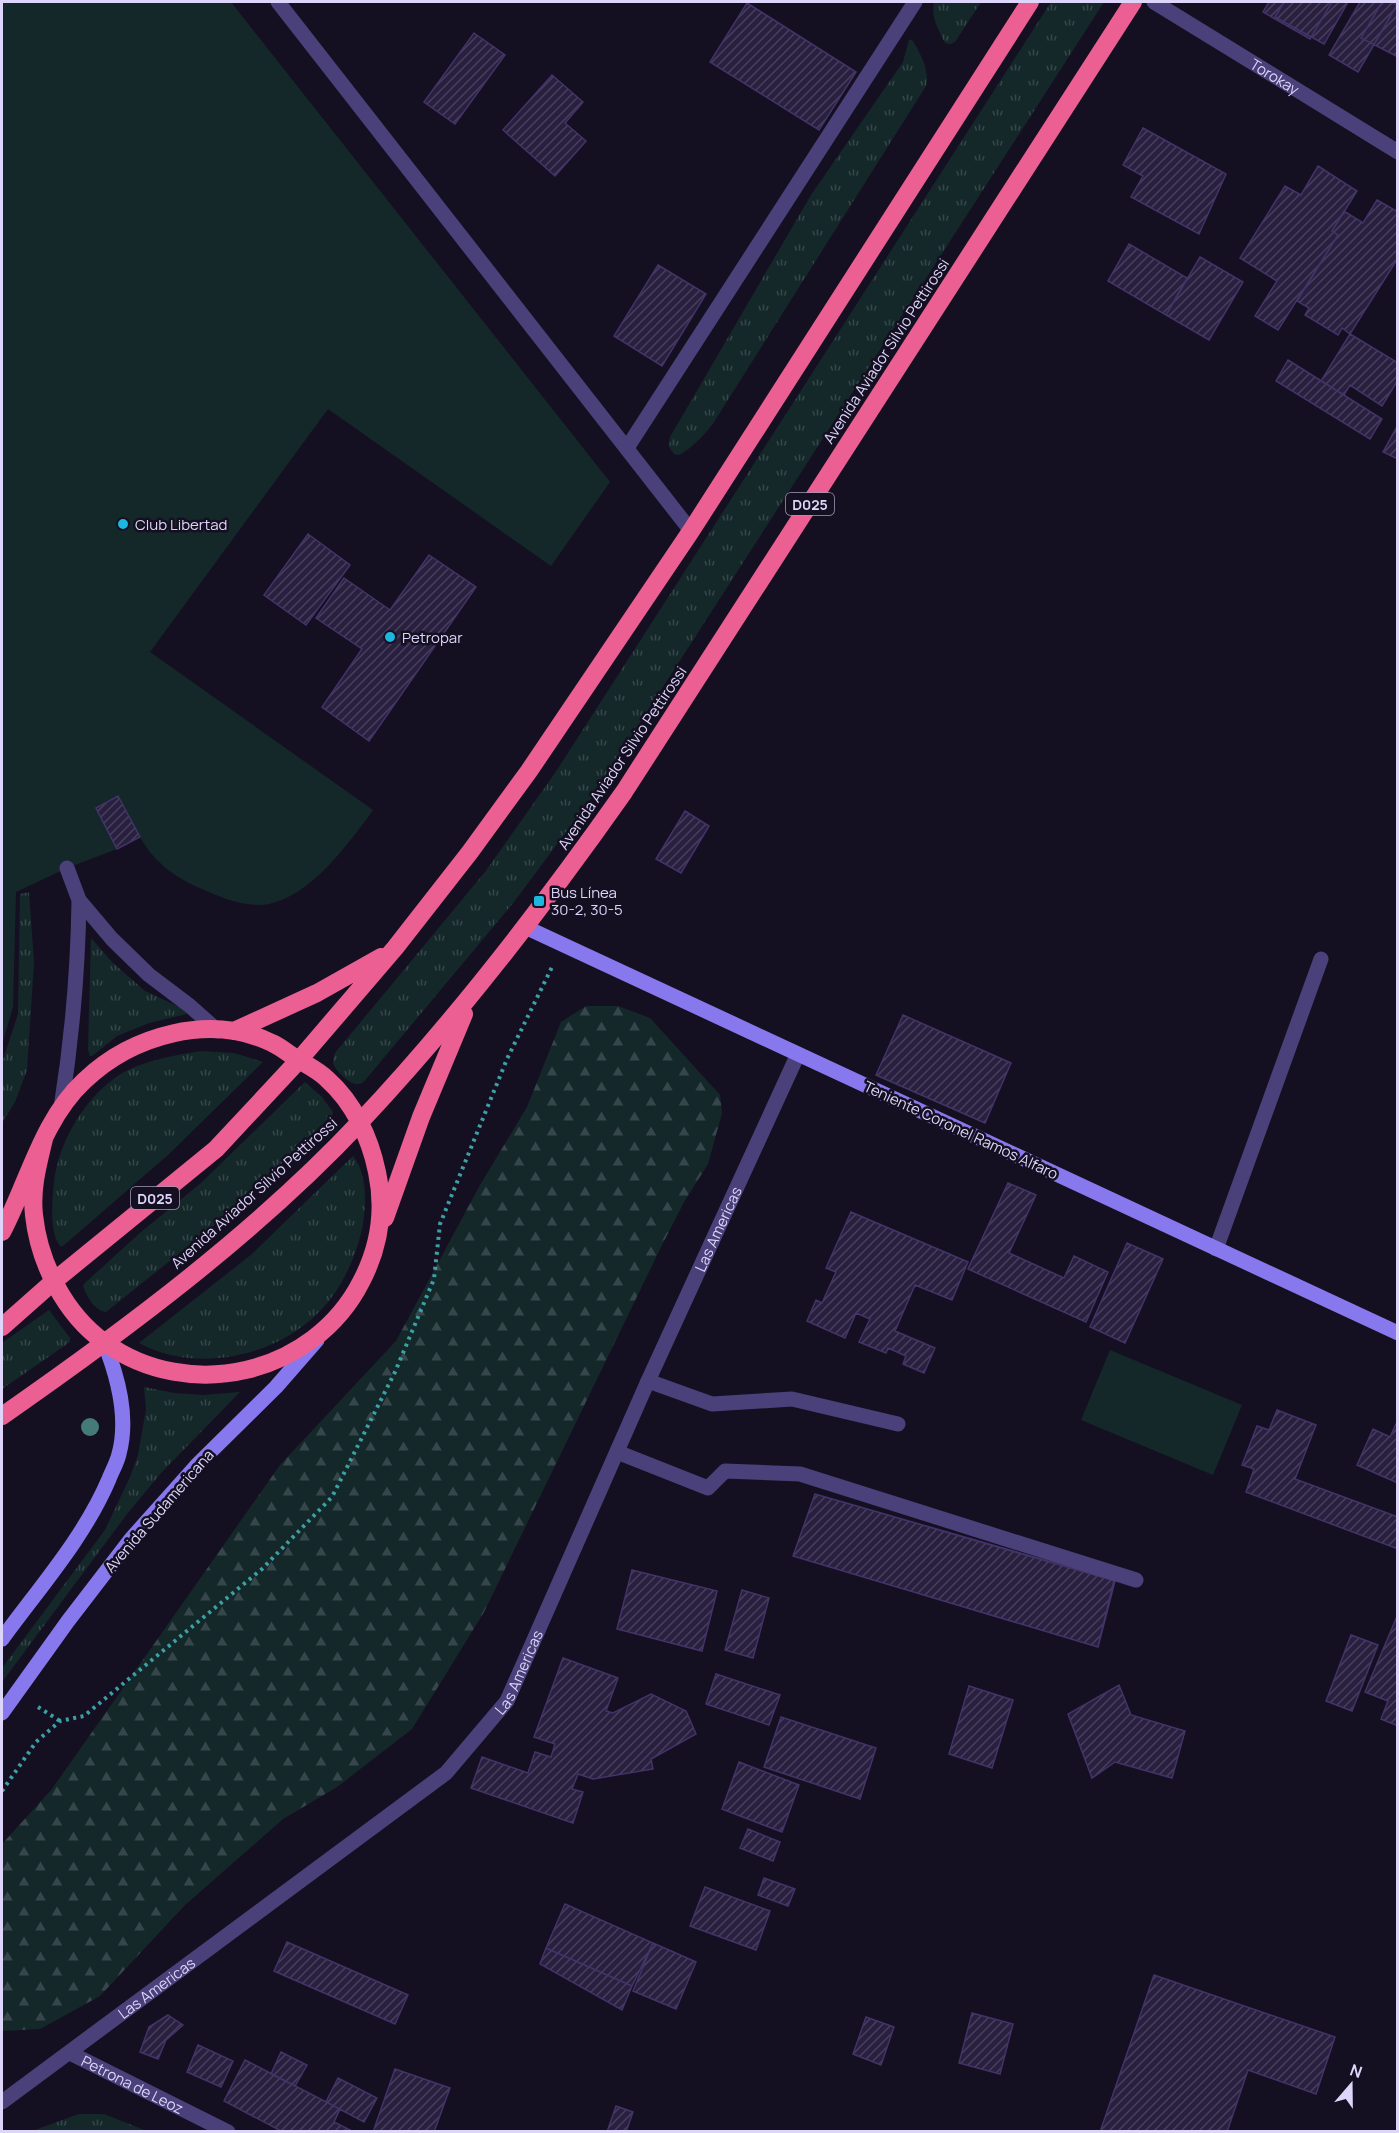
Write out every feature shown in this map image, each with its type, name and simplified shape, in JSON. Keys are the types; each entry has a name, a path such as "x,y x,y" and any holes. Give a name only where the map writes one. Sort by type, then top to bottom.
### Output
{"highway":[{"name":"D025","path":"2,1327 54,1281 216,1149 299,1060 395,948 470,852 529,771 691,531 1030,2"},
{"name":"Avenida Aviador Silvio Pettirossi","path":"2,1416 104,1342 236,1237 300,1181 360,1122 471,996 525,927 624,792 1133,2"},
{"path":"226,1031 317,993 395,948"},
{"path":"44,1139 35,1175 33,1213 40,1250 54,1281 75,1315 104,1342 136,1361 171,1372 207,1376 244,1372 278,1361 310,1343 333,1322 353,1298 368,1270 425,1107 471,996"},
{"path":"2,1232 15,1208 44,1139 61,1108 82,1083 107,1061 136,1044 168,1034 226,1031 271,1042 327,1078 345,1099 360,1122 372,1151 379,1181 381,1210 377,1241"}],"street":[{"path":"278,2 691,531"},
{"path":"627,448 915,2"},
{"name":"Torokay","path":"1154,2 1398,152"},
{"path":"67,868 79,900 112,939 149,975 226,1031"},
{"path":"61,1108 74,1015 79,900"},
{"name":"Teniente Coronel Ramos Alfaro","path":"525,927 1398,1333"},
{"path":"1216,1249 1321,959"},
{"name":"Las Americas","path":"2,2102 446,1773 507,1701 648,1381 798,1054"},
{"name":"Avenida Sudamericana","path":"2,1713 68,1620 131,1539 198,1464 276,1387 333,1322"},
{"path":"2,1639 69,1548 99,1501 120,1454 123,1417 116,1374 104,1342"},
{"path":"648,1381 712,1404 792,1399 898,1424"},
{"path":"617,1452 708,1488 725,1471 800,1474 1136,1580"},
{"name":"Petrona de Leoz","path":"70,2053 228,2132"}],"path":[{"path":"2,1791 36,1742 60,1721 84,1716 262,1569 332,1497 395,1372 434,1279 440,1224 507,1059 563,945"}],"green space":[{"name":"Club Libertad","path":"2,2 231,2 610,482 551,566 328,409 150,652 373,810 341,852 314,879 285,899 269,904 252,905 234,901 192,884 159,862 140,837 16,892 13,1007 2,1045"},
{"path":"934,2 981,2 955,42 950,44 945,43 936,23 933,13"},
{"path":"1051,2 1104,2 592,797 514,902 366,1080 355,1084 347,1080 334,1066 335,1053 485,872 555,773"},
{"path":"909,40 913,41 924,62 927,74 926,86 712,425 689,449 679,455 674,454 669,447 670,437 811,195 903,62"},
{"path":"29,892 34,962 27,1070 15,1102 2,1123 2,1063 18,1014 20,894"},
{"path":"91,938 112,962 145,991 186,1010 187,1014 149,1023 117,1036 90,1056 88,1050"},
{"path":"586,1006 618,1006 650,1018 720,1095 722,1113 708,1164 684,1202 662,1245 484,1612 412,1729 337,1787 283,1819 185,1905 100,1996 40,2029 2,2031 2,1844 52,1789 280,1465 396,1341 480,1185 527,1107 561,1022"},
{"path":"201,1051 234,1053 263,1062 169,1154 63,1246 60,1246 52,1220 55,1175 66,1140 83,1111 104,1086 130,1069 156,1060"},
{"path":"305,1082 322,1097 333,1112 332,1115 232,1211 106,1312 95,1306 83,1286 85,1283 141,1232 201,1183"},
{"path":"353,1156 363,1177 365,1194 364,1217 359,1242 336,1291 320,1311 302,1327 258,1350 210,1359 185,1358 139,1343 252,1254"},
{"path":"49,1310 70,1338 70,1342 2,1389 2,1343"},
{"path":"1110,1350 1242,1405 1213,1475 1081,1420"},
{"path":"144,1387 174,1393 203,1395 240,1392 161,1473 127,1514 2,1682 2,1668 105,1530 138,1455 146,1409"},
{"path":"79,2114 104,2114 147,2131 32,2131"}],"building":[{"path":"1269,2 1332,2 1310,39 1263,12"},
{"path":"1284,2 1348,2 1324,44 1275,17"},
{"path":"1360,2 1390,2 1397,5 1358,72 1329,55"},
{"path":"1382,2 1398,2 1398,57 1361,38"},
{"path":"747,3 856,72 819,130 710,62"},
{"path":"474,33 505,55 455,124 424,102"},
{"path":"552,75 583,102 565,123 586,141 555,176 503,130"},
{"path":"1143,128 1226,174 1199,234 1131,197 1143,176 1123,165"},
{"path":"1318,166 1357,191 1332,231 1338,235 1278,330 1255,316 1277,281 1240,258 1285,186 1301,195"},
{"path":"1377,200 1398,212 1398,258 1350,334 1342,328 1338,335 1305,315 1309,308 1297,301 1338,235 1332,231 1344,211 1363,223"},
{"path":"1129,244 1187,278 1166,315 1108,281"},
{"path":"1200,257 1243,282 1209,340 1166,315"},
{"path":"658,265 706,294 662,366 614,336"},
{"path":"1350,334 1398,363 1398,380 1382,406 1350,385 1344,395 1321,381"},
{"path":"1288,360 1382,419 1370,439 1276,381"},
{"path":"1398,425 1398,459 1383,452"},
{"path":"308,534 350,565 306,625 264,595"},
{"path":"429,555 476,587 369,741 322,707 362,649 316,618 344,578 390,610"},
{"path":"118,796 140,837 117,849 96,808"},
{"path":"685,811 709,826 681,873 656,859"},
{"path":"903,1015 1011,1063 985,1123 876,1075"},
{"path":"1008,1183 1036,1195 1009,1253 1064,1278 1074,1256 1108,1272 1086,1322 968,1269"},
{"path":"851,1212 968,1262 952,1300 915,1285 895,1331 935,1348 924,1373 903,1364 906,1356 888,1348 886,1353 859,1342 870,1319 856,1313 845,1338 807,1321 816,1300 822,1303 836,1272 826,1268"},
{"path":"1127,1243 1163,1259 1125,1343 1090,1327"},
{"path":"1277,1410 1316,1425 1295,1479 1398,1517 1398,1549 1246,1492 1254,1469 1242,1465 1257,1426 1269,1430"},
{"path":"1398,1424 1398,1483 1357,1465 1373,1429 1390,1437"},
{"path":"815,1494 1114,1580 1098,1647 793,1556"},
{"path":"815,1494 1115,1581 1098,1647 793,1556"},
{"path":"632,1570 717,1591 702,1651 617,1629"},
{"path":"742,1590 769,1598 753,1658 725,1650"},
{"path":"1398,1614 1398,1726 1381,1719 1388,1701 1365,1692"},
{"path":"1351,1635 1378,1645 1352,1711 1326,1701"},
{"path":"563,1658 618,1678 606,1711 613,1713 651,1694 686,1711 696,1734 651,1759 653,1769 593,1779 578,1774 572,1789 583,1792 573,1823 471,1788 482,1757 528,1773 535,1752 551,1757 555,1744 534,1737"},
{"path":"716,1674 780,1695 769,1725 706,1704"},
{"path":"1119,1685 1131,1715 1185,1731 1172,1778 1115,1762 1092,1778 1068,1714"},
{"path":"969,1686 1013,1700 992,1768 949,1754"},
{"path":"781,1717 876,1748 860,1799 764,1767"},
{"path":"739,1762 799,1785 782,1832 722,1809"},
{"path":"748,1829 780,1842 773,1861 740,1848"},
{"path":"764,1878 795,1889 788,1906 758,1895"},
{"path":"705,1887 770,1911 756,1950 690,1926"},
{"path":"565,1904 653,1943 632,1986 546,1948"},
{"path":"287,1942 408,1995 395,2024 274,1971"},
{"path":"653,1943 696,1962 676,2009 633,1991"},
{"path":"546,1948 632,1986 622,2010 540,1964"},
{"path":"1154,1975 1335,2037 1316,2094 1248,2070 1227,2132 1100,2132"},
{"path":"972,2013 1013,2024 1000,2074 959,2063"},
{"path":"168,2015 183,2025 166,2040 158,2059 140,2052 149,2027"},
{"path":"866,2017 894,2027 881,2065 853,2054"},
{"path":"198,2045 233,2061 221,2087 187,2072"},
{"path":"281,2052 307,2065 295,2086 271,2074"},
{"path":"245,2060 340,2109 334,2122 354,2132 283,2132 224,2101"},
{"path":"395,2069 450,2088 434,2132 373,2132"},
{"path":"338,2078 377,2098 364,2122 326,2102"},
{"path":"616,2106 633,2112 626,2132 607,2132"}],"place":[{"name":"Club Libertad","path":"123,524"},
{"name":"Petropar","path":"390,637"},
{"name":"Bus Línea 30-2, 30-5","path":"539,901"}]}
